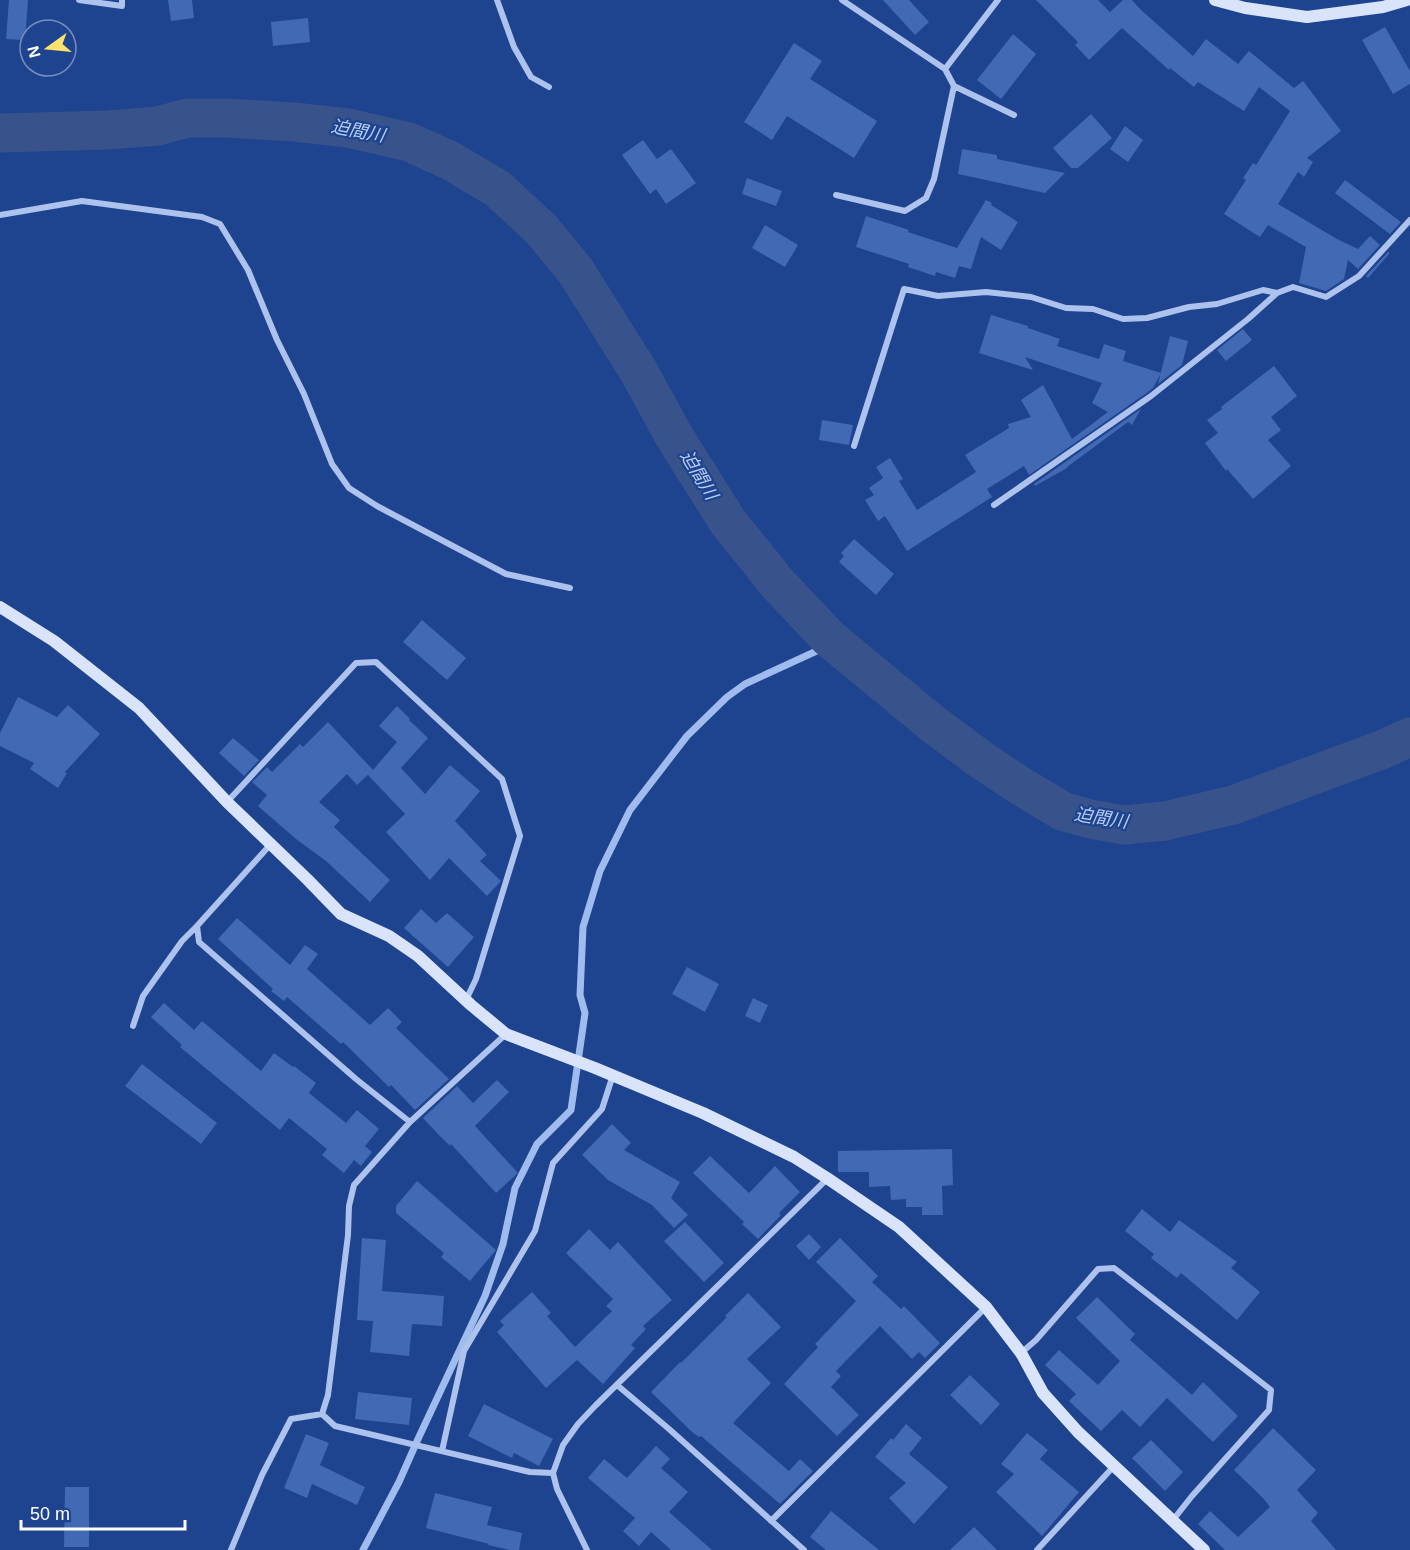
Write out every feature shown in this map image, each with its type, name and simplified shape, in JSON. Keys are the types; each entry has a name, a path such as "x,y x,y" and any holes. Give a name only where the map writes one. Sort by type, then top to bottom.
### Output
{"street":[{"path":"79,0 122,6 122,0"},
{"path":"497,0 514,47 531,77 549,87"},
{"path":"842,0 945,69 954,86 1014,115"},
{"path":"945,69 998,0"},
{"path":"1215,0 1245,8 1306,17 1383,7 1407,0"},
{"path":"836,195 905,211 926,198 934,179 954,86"},
{"path":"0,215 82,201 202,217 220,224 248,270 332,464 349,488 377,506 506,574 570,588"},
{"path":"854,446 904,289 938,296 986,292 1031,297 1066,308 1093,309 1123,320 1148,318 1189,307 1217,304 1263,290 1277,292 1293,287 1326,297 1359,276 1410,220"},
{"path":"994,505 1151,396 1248,319 1277,292"},
{"path":"0,607 54,641 139,708 227,802 341,914 388,936 418,956 506,1034 703,1113 794,1157 899,1227 986,1307 1021,1353 1043,1393 1078,1432 1204,1550"},
{"path":"227,802 356,663 376,662 502,778 520,836 476,979 466,1000"},
{"path":"133,1026 143,996 182,941 270,845"},
{"path":"197,926 199,942 347,1072 410,1122"},
{"path":"322,1414 328,1395 348,1235 349,1206 354,1185 410,1122 506,1034"},
{"path":"442,1451 465,1351 535,1231 553,1163 602,1109 613,1075"},
{"path":"587,1550 557,1489 553,1473 564,1445 578,1424 827,1178"},
{"path":"1021,1353 1036,1340 1098,1269 1114,1268 1270,1390 1269,1410 1173,1520"},
{"path":"771,1521 986,1307"},
{"path":"617,1385 804,1550"},
{"path":"322,1414 335,1426 530,1472 553,1473"},
{"path":"231,1550 262,1475 291,1419 322,1414"},
{"path":"1037,1550 1114,1466"}],"building":[{"path":"9,0 28,0 27,18 18,18 18,40 6,39"},
{"path":"168,0 192,0 194,18 171,21"},
{"path":"883,0 909,0 929,22 915,35"},
{"path":"1036,0 1098,0 1110,12 1123,0 1132,0 1193,56 1206,39 1238,64 1249,51 1294,88 1303,81 1341,131 1307,158 1313,162 1304,177 1298,172 1278,204 1358,249 1370,236 1380,245 1358,269 1348,260 1344,279 1326,291 1299,283 1306,247 1268,225 1260,237 1224,214 1246,180 1243,178 1253,163 1256,165 1290,111 1259,87 1244,111 1198,82 1194,87 1170,68 1169,70 1122,28 1089,60 1075,45 1078,42"},
{"path":"308,18 310,42 273,46 271,22"},
{"path":"1385,27 1410,71 1410,84 1393,94 1362,40"},
{"path":"1013,34 1036,54 1001,99 977,80"},
{"path":"794,43 822,61 810,79 877,121 854,158 787,116 772,140 744,122"},
{"path":"1091,114 1112,138 1078,168 1071,168 1053,148"},
{"path":"1125,126 1143,140 1128,162 1110,149"},
{"path":"643,140 657,159 671,149 696,183 666,204 656,189 650,194 622,155"},
{"path":"962,149 997,155 997,159 1065,173 1045,193 958,174"},
{"path":"747,178 782,191 776,206 742,194"},
{"path":"1345,180 1401,222 1390,234 1335,193"},
{"path":"986,200 1018,222 1001,250 981,237 971,269 959,266 955,278 936,272 935,276 908,267 909,264 856,247 866,216 957,248"},
{"path":"765,225 798,245 785,267 752,248"},
{"path":"1388,252 1390,253 1368,278 1366,276"},
{"path":"991,315 1060,339 1057,346 1099,359 1104,344 1126,351 1123,361 1161,373 1153,388 1148,392 1029,475 1024,466 987,489 992,497 907,551 885,516 878,521 865,500 874,495 869,488 883,478 876,467 890,458 903,479 899,481 917,510 976,472 965,455 1009,428 1008,424 1031,417 1021,400 1043,385 1072,439 1108,412 1092,403 1102,383 1025,357 1033,370 979,353"},
{"path":"1243,329 1252,340 1226,361 1217,350"},
{"path":"1170,336 1188,341 1182,365 1158,384"},
{"path":"1274,366 1297,396 1271,417 1281,430 1268,440 1291,466 1253,499 1227,469 1226,471 1205,443 1218,433 1207,420"},
{"path":"1141,409 1132,425 1128,422 1067,468 1035,486 1034,484"},
{"path":"822,420 853,425 849,445 819,440"},
{"path":"854,539 894,574 876,595 839,562 844,556 841,553"},
{"path":"422,620 466,658 447,680 403,642"},
{"path":"18,697 57,717 68,705 100,734 65,772 67,773 58,788 30,769 34,763 0,746 0,733"},
{"path":"397,706 428,738 401,768 425,794 450,765 480,791 455,821 487,855 480,861 501,881 487,896 449,858 430,880 386,832 405,814 368,775 372,771 357,785 347,774 319,802 340,820 334,827 390,880 370,902 326,861 258,806 267,795 252,782 267,767 272,772 300,744 303,747 328,722 373,770 397,742 379,726"},
{"path":"233,738 259,760 244,776 219,753"},
{"path":"421,909 436,923 447,913 474,937 448,967 404,928"},
{"path":"237,918 290,965 305,945 318,954 307,969 370,1025 388,1008 402,1022 396,1028 449,1079 415,1110 343,1042 341,1044 287,997 284,1001 271,991 273,989 218,939"},
{"path":"687,967 719,984 705,1012 672,994"},
{"path":"753,998 768,1005 760,1023 745,1016"},
{"path":"164,1003 194,1030 202,1021 261,1071 274,1053 294,1066 316,1083 309,1093 346,1123 357,1110 379,1129 365,1146 372,1152 361,1166 354,1160 344,1173 322,1155 327,1149 289,1118 280,1130 180,1047 182,1045 151,1017"},
{"path":"142,1064 217,1123 201,1144 125,1086"},
{"path":"497,1080 509,1092 475,1126 518,1173 496,1193 451,1144 450,1146 423,1118 457,1086 473,1103"},
{"path":"612,1124 631,1143 624,1150 680,1182 671,1198 688,1215 674,1228 652,1205 608,1180 582,1155"},
{"path":"952,1149 953,1185 942,1186 943,1215 922,1215 922,1207 906,1207 906,1199 891,1200 890,1186 869,1187 869,1172 838,1172 838,1151"},
{"path":"710,1156 749,1193 775,1166 800,1192 758,1239 742,1224 744,1222 693,1173"},
{"path":"417,1181 496,1250 470,1281 441,1257 444,1253 396,1213 396,1206"},
{"path":"1142,1209 1170,1232 1179,1220 1237,1262 1231,1268 1260,1292 1237,1320 1181,1273 1177,1278 1151,1258 1154,1254 1125,1231"},
{"path":"685,1222 724,1263 704,1282 664,1241"},
{"path":"589,1229 610,1250 618,1242 672,1300 643,1326 646,1329 631,1345 635,1348 603,1384 577,1360 546,1388 497,1332 504,1325 500,1321 532,1292 551,1313 547,1316 575,1347 612,1311 606,1306 613,1299 566,1253"},
{"path":"809,1234 821,1247 809,1260 796,1246"},
{"path":"362,1238 386,1240 382,1291 444,1296 442,1326 412,1324 409,1356 370,1352 373,1321 357,1320"},
{"path":"840,1238 878,1276 872,1282 901,1309 904,1306 940,1343 925,1358 919,1352 912,1359 880,1326 836,1371 841,1376 831,1387 859,1415 837,1436 784,1384 818,1347 815,1344 856,1301 816,1262"},
{"path":"748,1293 781,1327 747,1359 771,1383 733,1423 789,1471 800,1459 813,1471 780,1504 701,1436 692,1432 651,1392"},
{"path":"1097,1297 1135,1334 1130,1340 1192,1395 1203,1382 1238,1416 1213,1442 1167,1398 1140,1427 1122,1410 1101,1431 1069,1401 1076,1394 1045,1365 1059,1350 1098,1385 1120,1361 1076,1318"},
{"path":"970,1375 1000,1404 981,1425 950,1395"},
{"path":"358,1392 412,1398 409,1425 355,1419"},
{"path":"484,1404 553,1439 539,1466 514,1453 512,1458 468,1436"},
{"path":"906,1424 922,1438 909,1454 948,1487 914,1524 889,1498 906,1483 875,1457"},
{"path":"1273,1428 1316,1470 1297,1490 1318,1513 1311,1521 1336,1550 1225,1550 1198,1524 1210,1511 1238,1537 1270,1507 1234,1470"},
{"path":"1027,1433 1048,1450 1040,1459 1079,1492 1042,1536 996,1492 1014,1474 1001,1464"},
{"path":"306,1434 329,1443 320,1465 365,1487 357,1505 312,1484 307,1498 284,1488"},
{"path":"1151,1440 1183,1472 1165,1491 1132,1458"},
{"path":"656,1446 670,1459 661,1468 688,1492 669,1512 712,1550 671,1550 651,1532 639,1546 623,1531 635,1518 588,1478 604,1459 627,1478"},
{"path":"65,1487 89,1487 89,1547 64,1547"},
{"path":"435,1493 492,1507 487,1525 522,1533 519,1550 488,1545 426,1528"},
{"path":"831,1511 879,1550 826,1550 810,1537"},
{"path":"974,1527 997,1550 950,1550"}],"waterway":[{"name":"迫間川","path":"0,133 158,126 187,118 294,122 348,128 409,142 451,161 498,189 541,229 575,270 728,522 778,584 829,638 933,724 980,759 1062,811 1124,825 1165,821 1233,805 1410,737"},
{"path":"363,1550 399,1482 485,1296 503,1244 515,1188 537,1144 571,1110 585,1013 580,995 583,927 600,871 630,810 687,736 727,697 745,684 834,643"}]}
